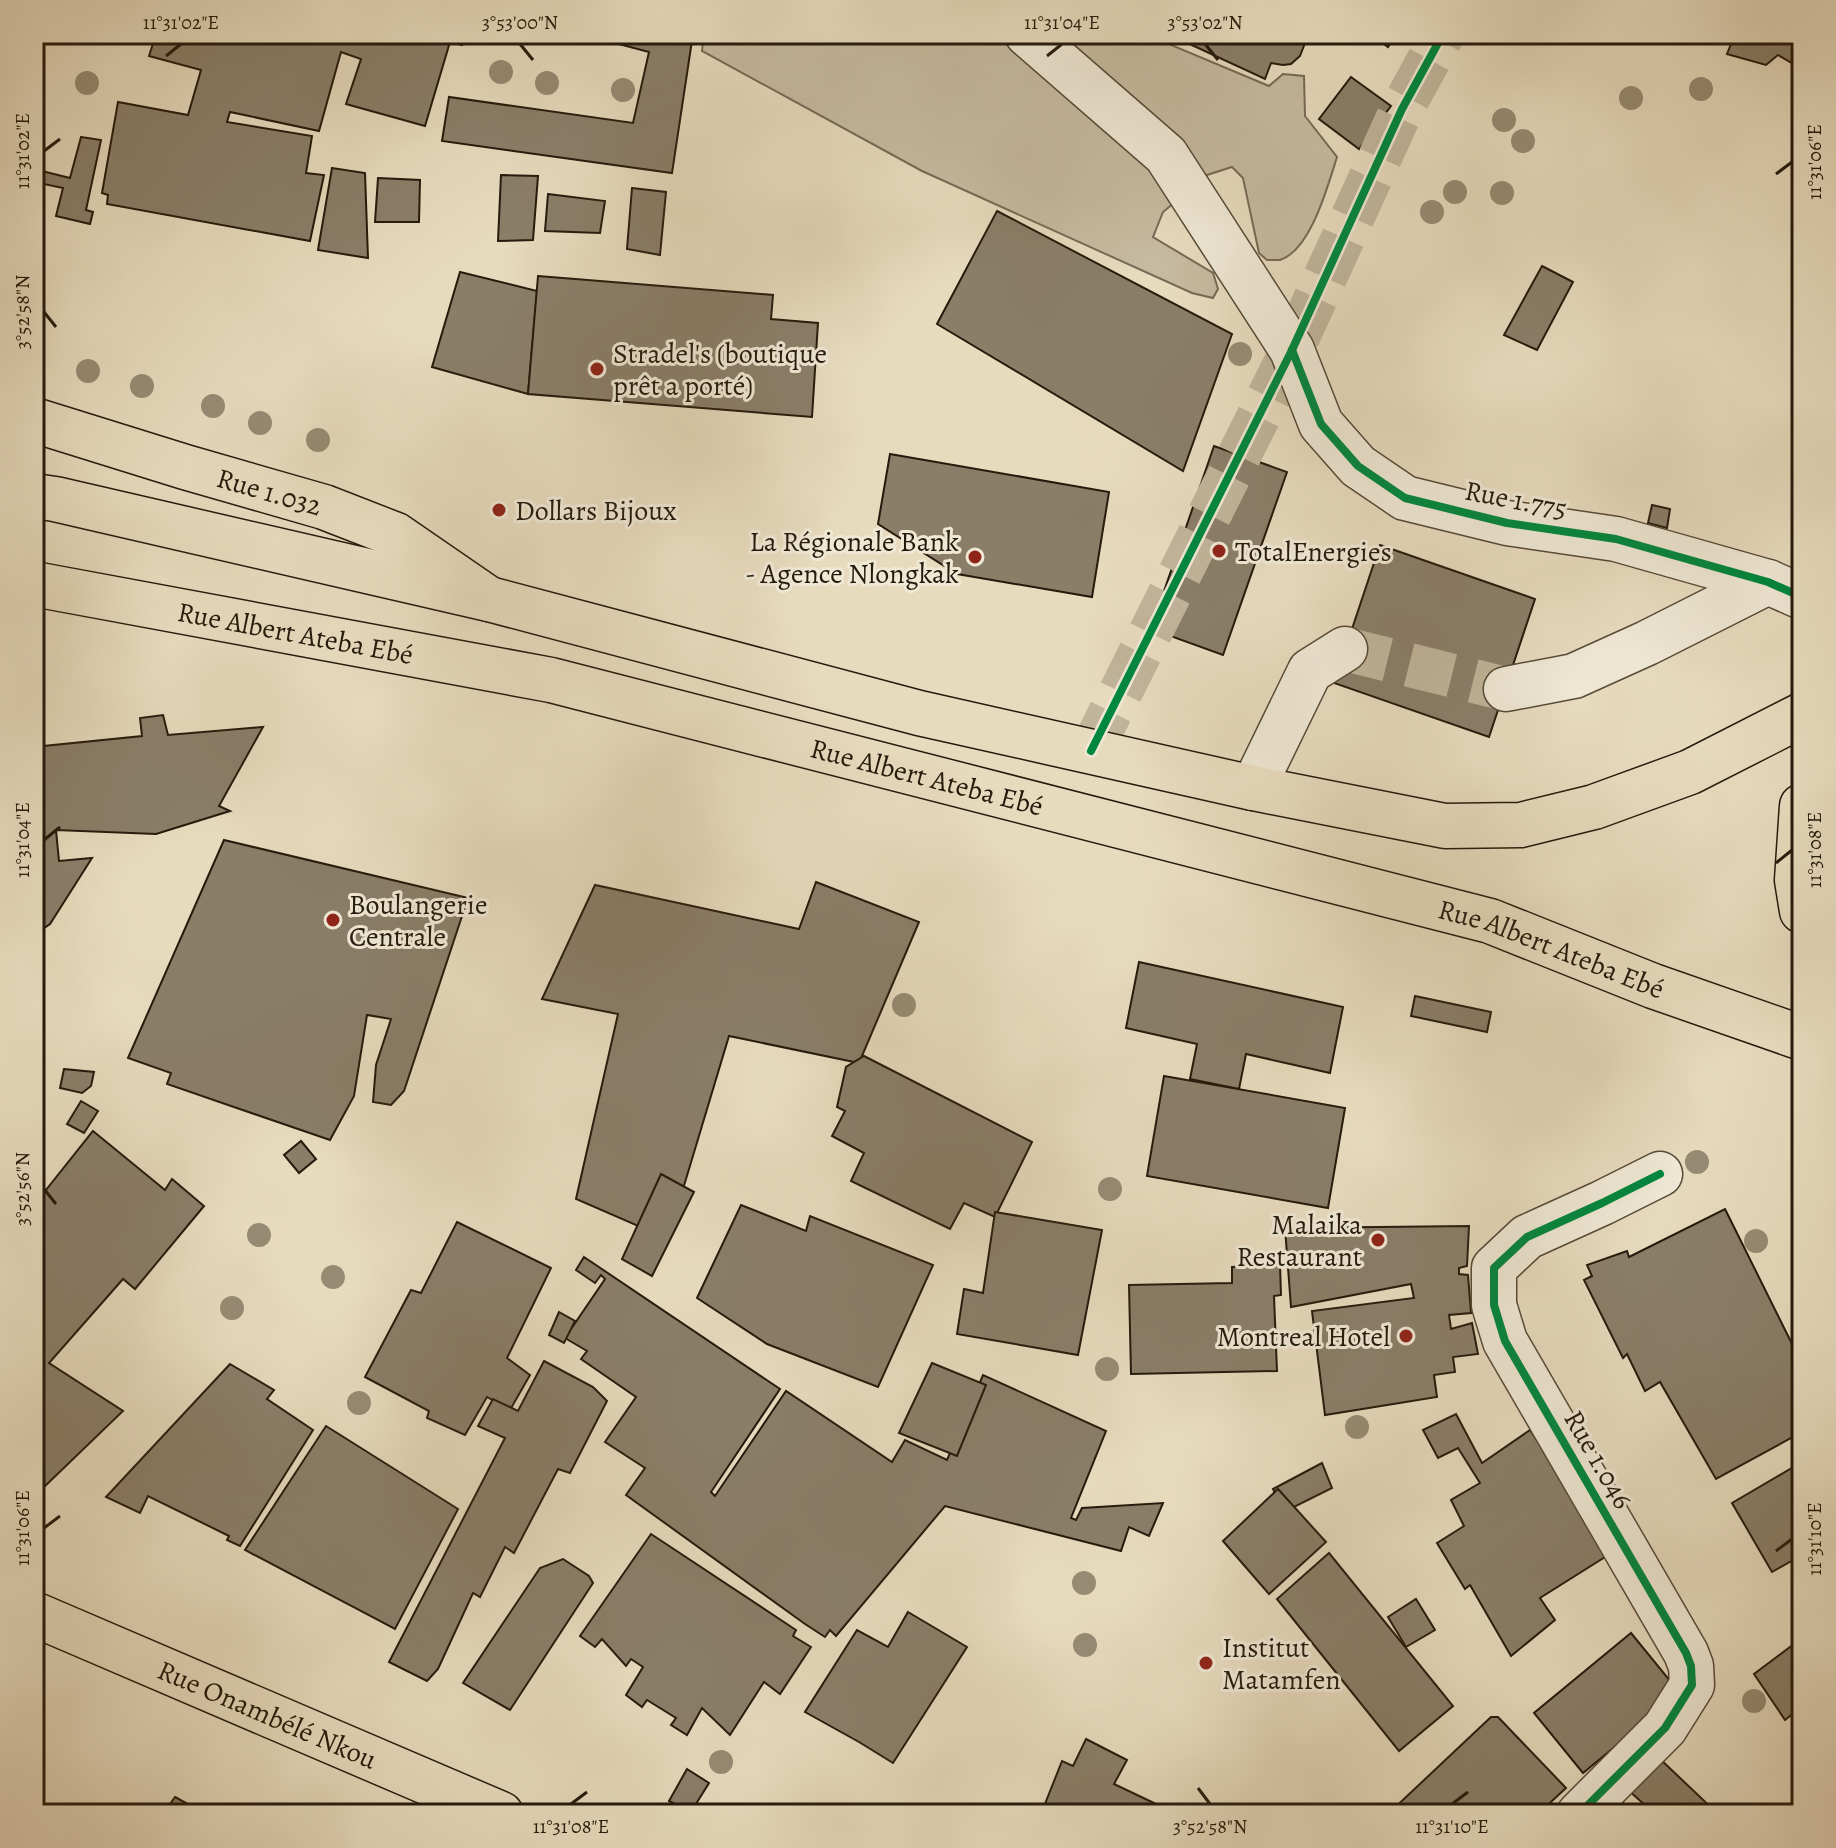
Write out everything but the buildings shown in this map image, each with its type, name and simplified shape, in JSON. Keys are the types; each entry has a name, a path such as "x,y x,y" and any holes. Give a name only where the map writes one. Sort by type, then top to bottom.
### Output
{"main road":[{"name":"Rue 1.032","path":"35,421 324,507 396,535 489,599"},
{"path":"34,496 489,599 919,713 1253,788 1445,826 1521,825 1594,807 1690,772 1802,715"},
{"name":"Rue Albert Ateba Ebé","path":"34,584 551,680 1490,921 1653,986 1802,1038"},
{"path":"1802,806 1797,880 1802,911"},
{"name":"Rue Onambélé Nkou","path":"34,1614 501,1814"}],"street":[{"name":"Rue 1.775","path":"1028,34 1166,155 1292,350 1321,424 1358,466 1405,498 1507,523 1616,539 1785,589"},
{"path":"1506,689 1574,676 1647,643 1785,589"},
{"path":"1253,788 1310,671 1345,649"},
{"name":"Rue 1.046","path":"1579,1814 1665,1728 1692,1685 1691,1666 1505,1341 1494,1305 1494,1268 1527,1237 1660,1174"}],"shaded area":[{"path":"704,34 1149,34 1269,86 1283,74 1304,76 1305,116 1337,157 1309,230 1301,244 1280,260 1267,260 1259,253 1243,178 1232,167 1207,175 1163,212 1153,237 1213,273 1218,289 1213,298 1192,293 922,171 702,51"}],"tunnel":[{"path":"1091,751 1292,350 1402,109 1443,34"},
{"path":"1345,649 1506,689"}],"cycle path":[{"path":"1091,751 1292,350 1402,109 1443,34"},
{"path":"1292,350 1321,424 1358,466 1405,498 1507,523 1616,539 1768,582 1802,597"},
{"path":"1579,1814 1665,1728 1692,1685 1691,1666 1505,1341 1494,1305 1494,1268 1527,1237 1660,1174"}],"place":[{"name":"Stradel's (boutique prêt a porté)","path":"597,369"},
{"name":"Dollars Bijoux","path":"499,510"},
{"name":"TotalEnergies","path":"1219,551"},
{"name":"La Régionale Bank - Agence Nlongkak","path":"975,557"},
{"name":"Boulangerie Centrale","path":"333,920"},
{"name":"Malaika Restaurant","path":"1378,1240"},
{"name":"Montreal Hotel","path":"1406,1336"},
{"name":"Institut Matamfen","path":"1206,1663"}]}
